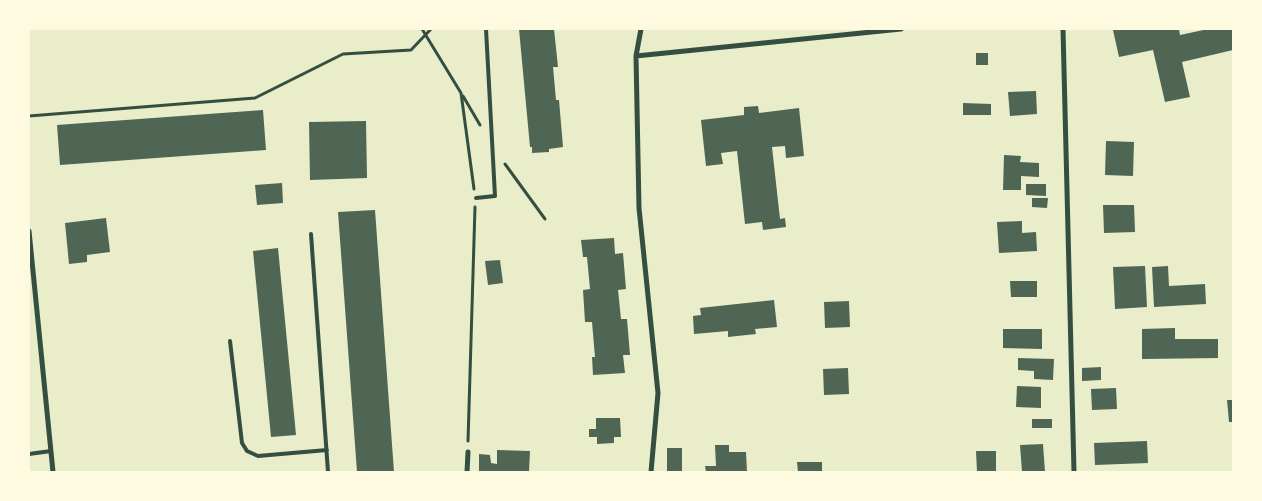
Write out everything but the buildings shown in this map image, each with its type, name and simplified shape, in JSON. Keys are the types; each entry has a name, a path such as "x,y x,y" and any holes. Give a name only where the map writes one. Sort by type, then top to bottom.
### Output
{"street":[{"path":"641,29 636,56 639,208 658,393 651,472"},
{"path":"636,56 901,29"},
{"path":"1063,29 1074,472"},
{"path":"29,231 53,472"},
{"path":"467,472 468,452"}],"lane":[{"path":"476,198 495,196 486,29"},
{"path":"311,234 328,472"},
{"path":"230,341 242,443 247,451 258,456 326,450"},
{"path":"29,454 51,451"}],"path":[{"path":"422,29 462,93 476,198 468,452"},
{"path":"29,116 254,98 343,54 411,50 430,29"}]}
